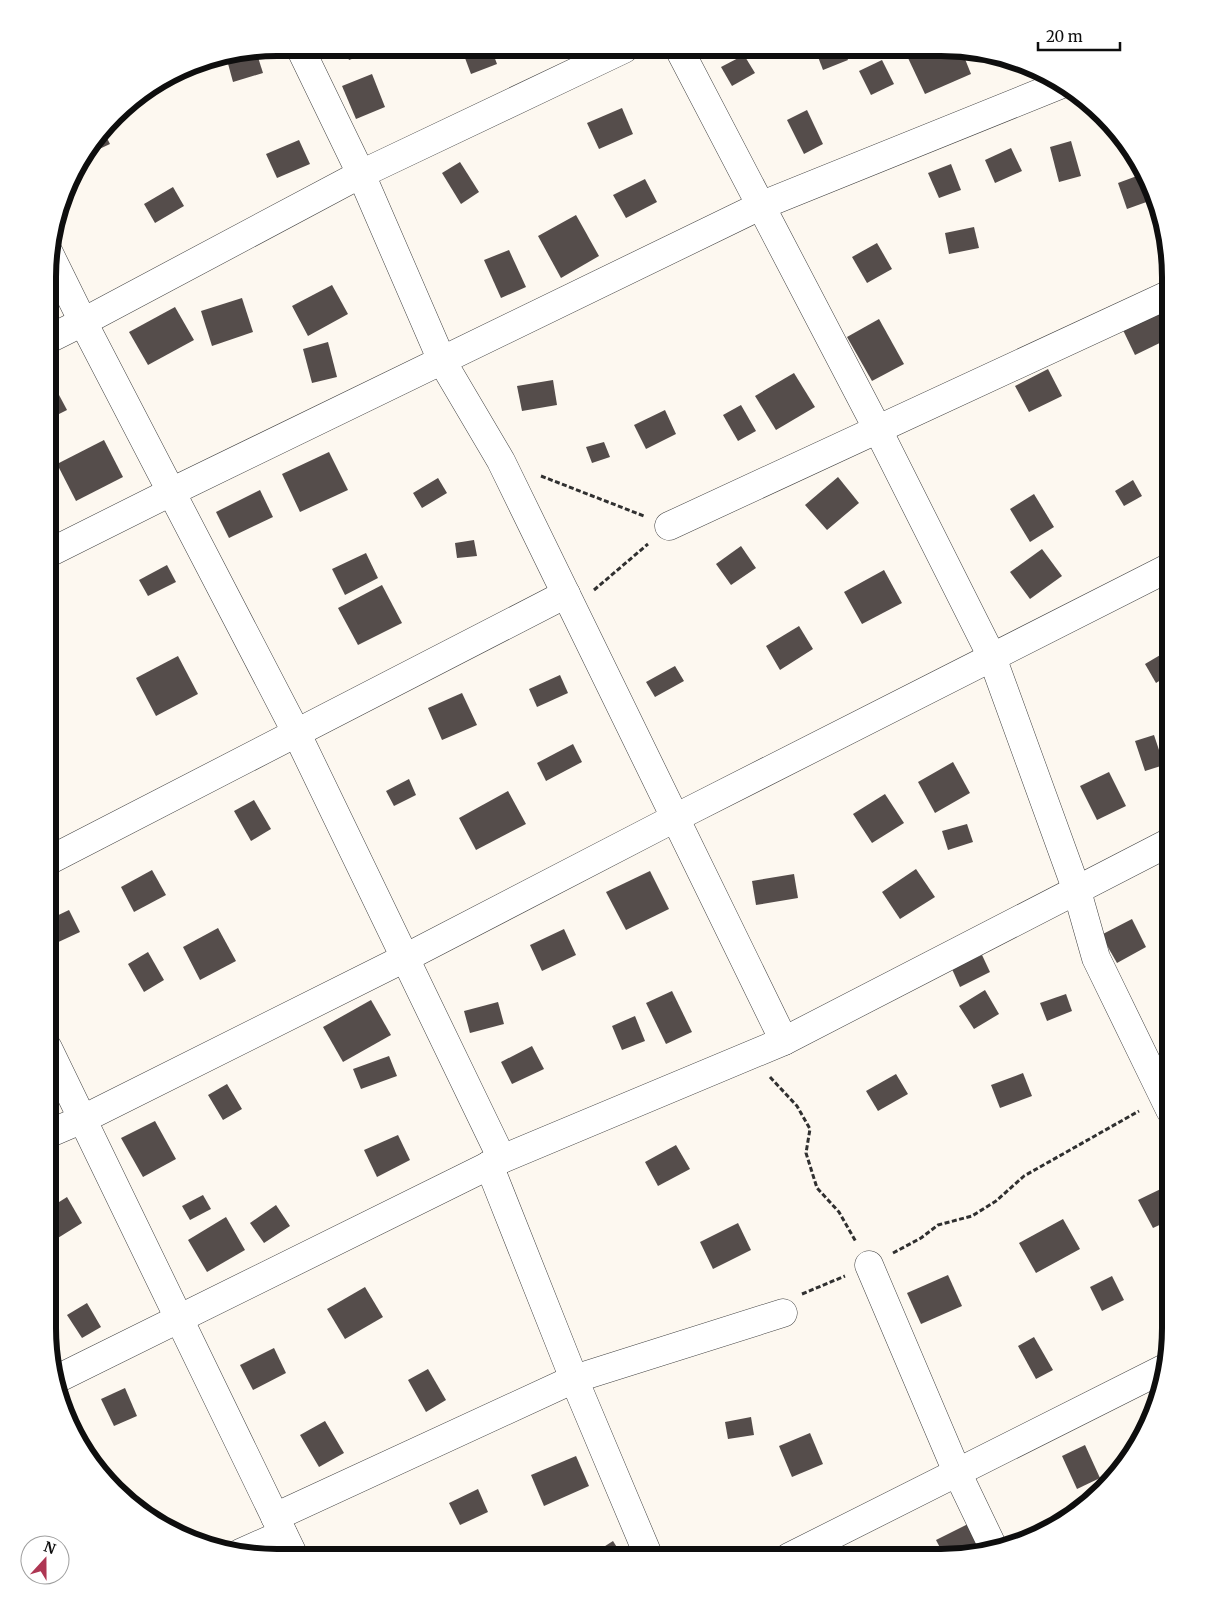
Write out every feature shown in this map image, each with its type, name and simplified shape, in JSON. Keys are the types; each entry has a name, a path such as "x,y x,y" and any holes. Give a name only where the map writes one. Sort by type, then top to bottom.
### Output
{"street":[{"path":"304,56 361,174 442,361 501,461 784,1040"},
{"path":"56,336 361,174 607,56"},
{"path":"683,56 878,430 992,657 1077,891 1096,958 1162,1088"},
{"path":"56,550 760,206 1053,88"},
{"path":"57,267 83,322 296,732 405,958 496,1162 574,1379 646,1549"},
{"path":"669,526 1162,298"},
{"path":"56,1131 83,1119 405,958 675,818 1162,571"},
{"path":"56,858 296,732 569,601"},
{"path":"62,1377 496,1162 784,1040 1162,846"},
{"path":"56,1064 284,1535"},
{"path":"869,1265 957,1472 991,1543"},
{"path":"254,1547 284,1535 574,1379 782,1313"},
{"path":"805,1549 1158,1372"}],"path":[{"path":"501,461 669,526"},
{"path":"569,601 669,526"},
{"path":"749,1055 797,1106 810,1129 806,1153 817,1188 839,1212 869,1265"},
{"path":"782,1313 800,1294 838,1280 869,1265 922,1238 938,1225 972,1216 996,1201 1024,1176 1162,1103"}],"building":[{"path":"347,56 360,56 349,60"},
{"path":"464,56 494,56 497,64 471,74"},
{"path":"745,56 755,73 732,86 721,67"},
{"path":"818,56 847,56 848,60 823,70"},
{"path":"912,56 964,58 971,74 925,94 908,58"},
{"path":"258,57 263,73 233,82 228,62"},
{"path":"882,60 894,84 871,95 859,71"},
{"path":"372,74 385,107 356,119 342,86"},
{"path":"622,108 633,134 599,149 587,123"},
{"path":"807,110 823,144 804,154 787,120"},
{"path":"107,137 110,144 97,150"},
{"path":"299,140 310,164 277,178 266,154"},
{"path":"1071,141 1081,176 1059,182 1050,147"},
{"path":"1011,148 1022,171 995,183 985,160"},
{"path":"460,162 479,192 461,204 442,173"},
{"path":"951,164 961,190 939,198 928,173"},
{"path":"1137,176 1148,201 1127,209 1118,183"},
{"path":"645,179 657,202 626,218 613,195"},
{"path":"173,187 184,206 155,223 144,204"},
{"path":"576,215 599,256 561,278 538,236"},
{"path":"974,227 979,248 949,254 945,233"},
{"path":"877,243 892,269 867,283 852,257"},
{"path":"509,250 526,287 501,298 484,260"},
{"path":"332,285 348,314 308,336 292,306"},
{"path":"242,298 253,332 212,346 201,311"},
{"path":"175,307 194,340 148,365 129,332"},
{"path":"1159,308 1162,314 1162,342 1135,355 1121,326"},
{"path":"879,319 904,364 872,381 847,337"},
{"path":"328,342 337,377 312,383 303,349"},
{"path":"1048,369 1062,396 1029,412 1015,386"},
{"path":"794,373 815,407 776,430 755,396"},
{"path":"553,380 557,405 522,411 517,386"},
{"path":"56,389 67,410 56,416"},
{"path":"741,405 756,431 738,441 723,415"},
{"path":"665,410 676,434 646,449 634,425"},
{"path":"104,440 123,477 76,501 57,464"},
{"path":"604,442 610,457 592,463 586,447"},
{"path":"329,452 348,490 300,512 282,474"},
{"path":"838,477 859,503 827,530 805,505"},
{"path":"438,478 447,493 422,508 413,493"},
{"path":"1133,480 1142,496 1124,506 1115,491"},
{"path":"260,490 273,517 229,538 216,512"},
{"path":"1034,494 1054,527 1030,542 1010,509"},
{"path":"474,540 477,556 457,558 455,543"},
{"path":"741,546 756,568 731,585 716,564"},
{"path":"1042,549 1062,576 1030,599 1010,572"},
{"path":"366,553 378,578 345,595 332,569"},
{"path":"167,565 176,582 148,596 139,580"},
{"path":"884,570 902,603 862,624 844,592"},
{"path":"382,585 402,623 358,645 338,608"},
{"path":"799,626 813,649 780,670 766,646"},
{"path":"1162,654 1162,679 1156,683 1145,664"},
{"path":"178,656 198,694 156,716 136,678"},
{"path":"675,666 684,681 655,697 646,682"},
{"path":"560,675 568,693 537,707 529,689"},
{"path":"462,693 477,725 442,740 428,708"},
{"path":"1154,735 1162,759 1162,766 1145,771 1135,741"},
{"path":"573,744 582,762 546,781 537,763"},
{"path":"953,762 970,793 935,813 918,782"},
{"path":"1109,772 1126,806 1097,820 1080,786"},
{"path":"409,779 416,795 394,806 386,791"},
{"path":"508,791 526,824 476,850 459,818"},
{"path":"885,794 904,823 872,843 853,814"},
{"path":"254,800 271,829 251,841 234,811"},
{"path":"967,824 973,842 948,850 942,831"},
{"path":"916,869 935,897 900,919 882,892"},
{"path":"152,870 166,895 134,912 121,887"},
{"path":"650,871 669,909 626,930 606,892"},
{"path":"794,874 798,898 756,905 752,881"},
{"path":"69,910 80,932 56,943 56,916"},
{"path":"1132,919 1146,947 1117,963 1101,935"},
{"path":"218,928 236,961 200,980 183,947"},
{"path":"564,929 576,955 542,971 530,945"},
{"path":"148,952 164,980 144,992 128,964"},
{"path":"982,955 990,972 960,987 952,969"},
{"path":"985,990 999,1014 974,1029 959,1006"},
{"path":"672,991 692,1032 666,1044 646,1003"},
{"path":"1066,994 1072,1011 1047,1021 1040,1003"},
{"path":"371,1000 391,1035 343,1062 323,1027"},
{"path":"498,1002 504,1024 470,1033 464,1011"},
{"path":"635,1016 645,1041 622,1050 612,1026"},
{"path":"532,1046 544,1069 512,1084 501,1062"},
{"path":"389,1056 397,1076 361,1089 353,1069"},
{"path":"1023,1073 1032,1096 1000,1108 991,1085"},
{"path":"896,1074 908,1094 878,1111 866,1091"},
{"path":"227,1084 242,1109 223,1120 208,1095"},
{"path":"155,1121 176,1159 143,1177 121,1138"},
{"path":"398,1135 410,1160 377,1177 364,1150"},
{"path":"676,1145 690,1169 658,1186 645,1162"},
{"path":"1162,1188 1162,1224 1153,1228 1138,1200"},
{"path":"203,1195 211,1209 190,1220 182,1206"},
{"path":"67,1197 82,1223 56,1239 56,1204"},
{"path":"276,1205 290,1226 264,1243 250,1223"},
{"path":"226,1217 245,1250 207,1272 188,1240"},
{"path":"1063,1219 1080,1249 1036,1273 1019,1243"},
{"path":"738,1223 751,1250 713,1269 700,1242"},
{"path":"948,1275 962,1306 921,1324 907,1293"},
{"path":"1112,1276 1124,1300 1102,1311 1090,1287"},
{"path":"365,1287 383,1317 345,1339 327,1309"},
{"path":"87,1303 101,1327 82,1338 67,1315"},
{"path":"1034,1337 1053,1370 1036,1379 1018,1346"},
{"path":"274,1348 286,1373 253,1390 240,1365"},
{"path":"428,1369 446,1400 426,1412 408,1380"},
{"path":"125,1388 137,1416 114,1426 101,1399"},
{"path":"751,1417 754,1435 728,1439 725,1422"},
{"path":"325,1421 344,1453 319,1467 300,1435"},
{"path":"810,1433 823,1464 792,1477 779,1446"},
{"path":"1085,1445 1100,1478 1077,1489 1062,1456"},
{"path":"576,1456 589,1486 544,1506 531,1475"},
{"path":"478,1489 488,1512 460,1525 449,1503"},
{"path":"970,1523 982,1545 941,1549 936,1540"},
{"path":"613,1541 618,1549 600,1549"}]}
